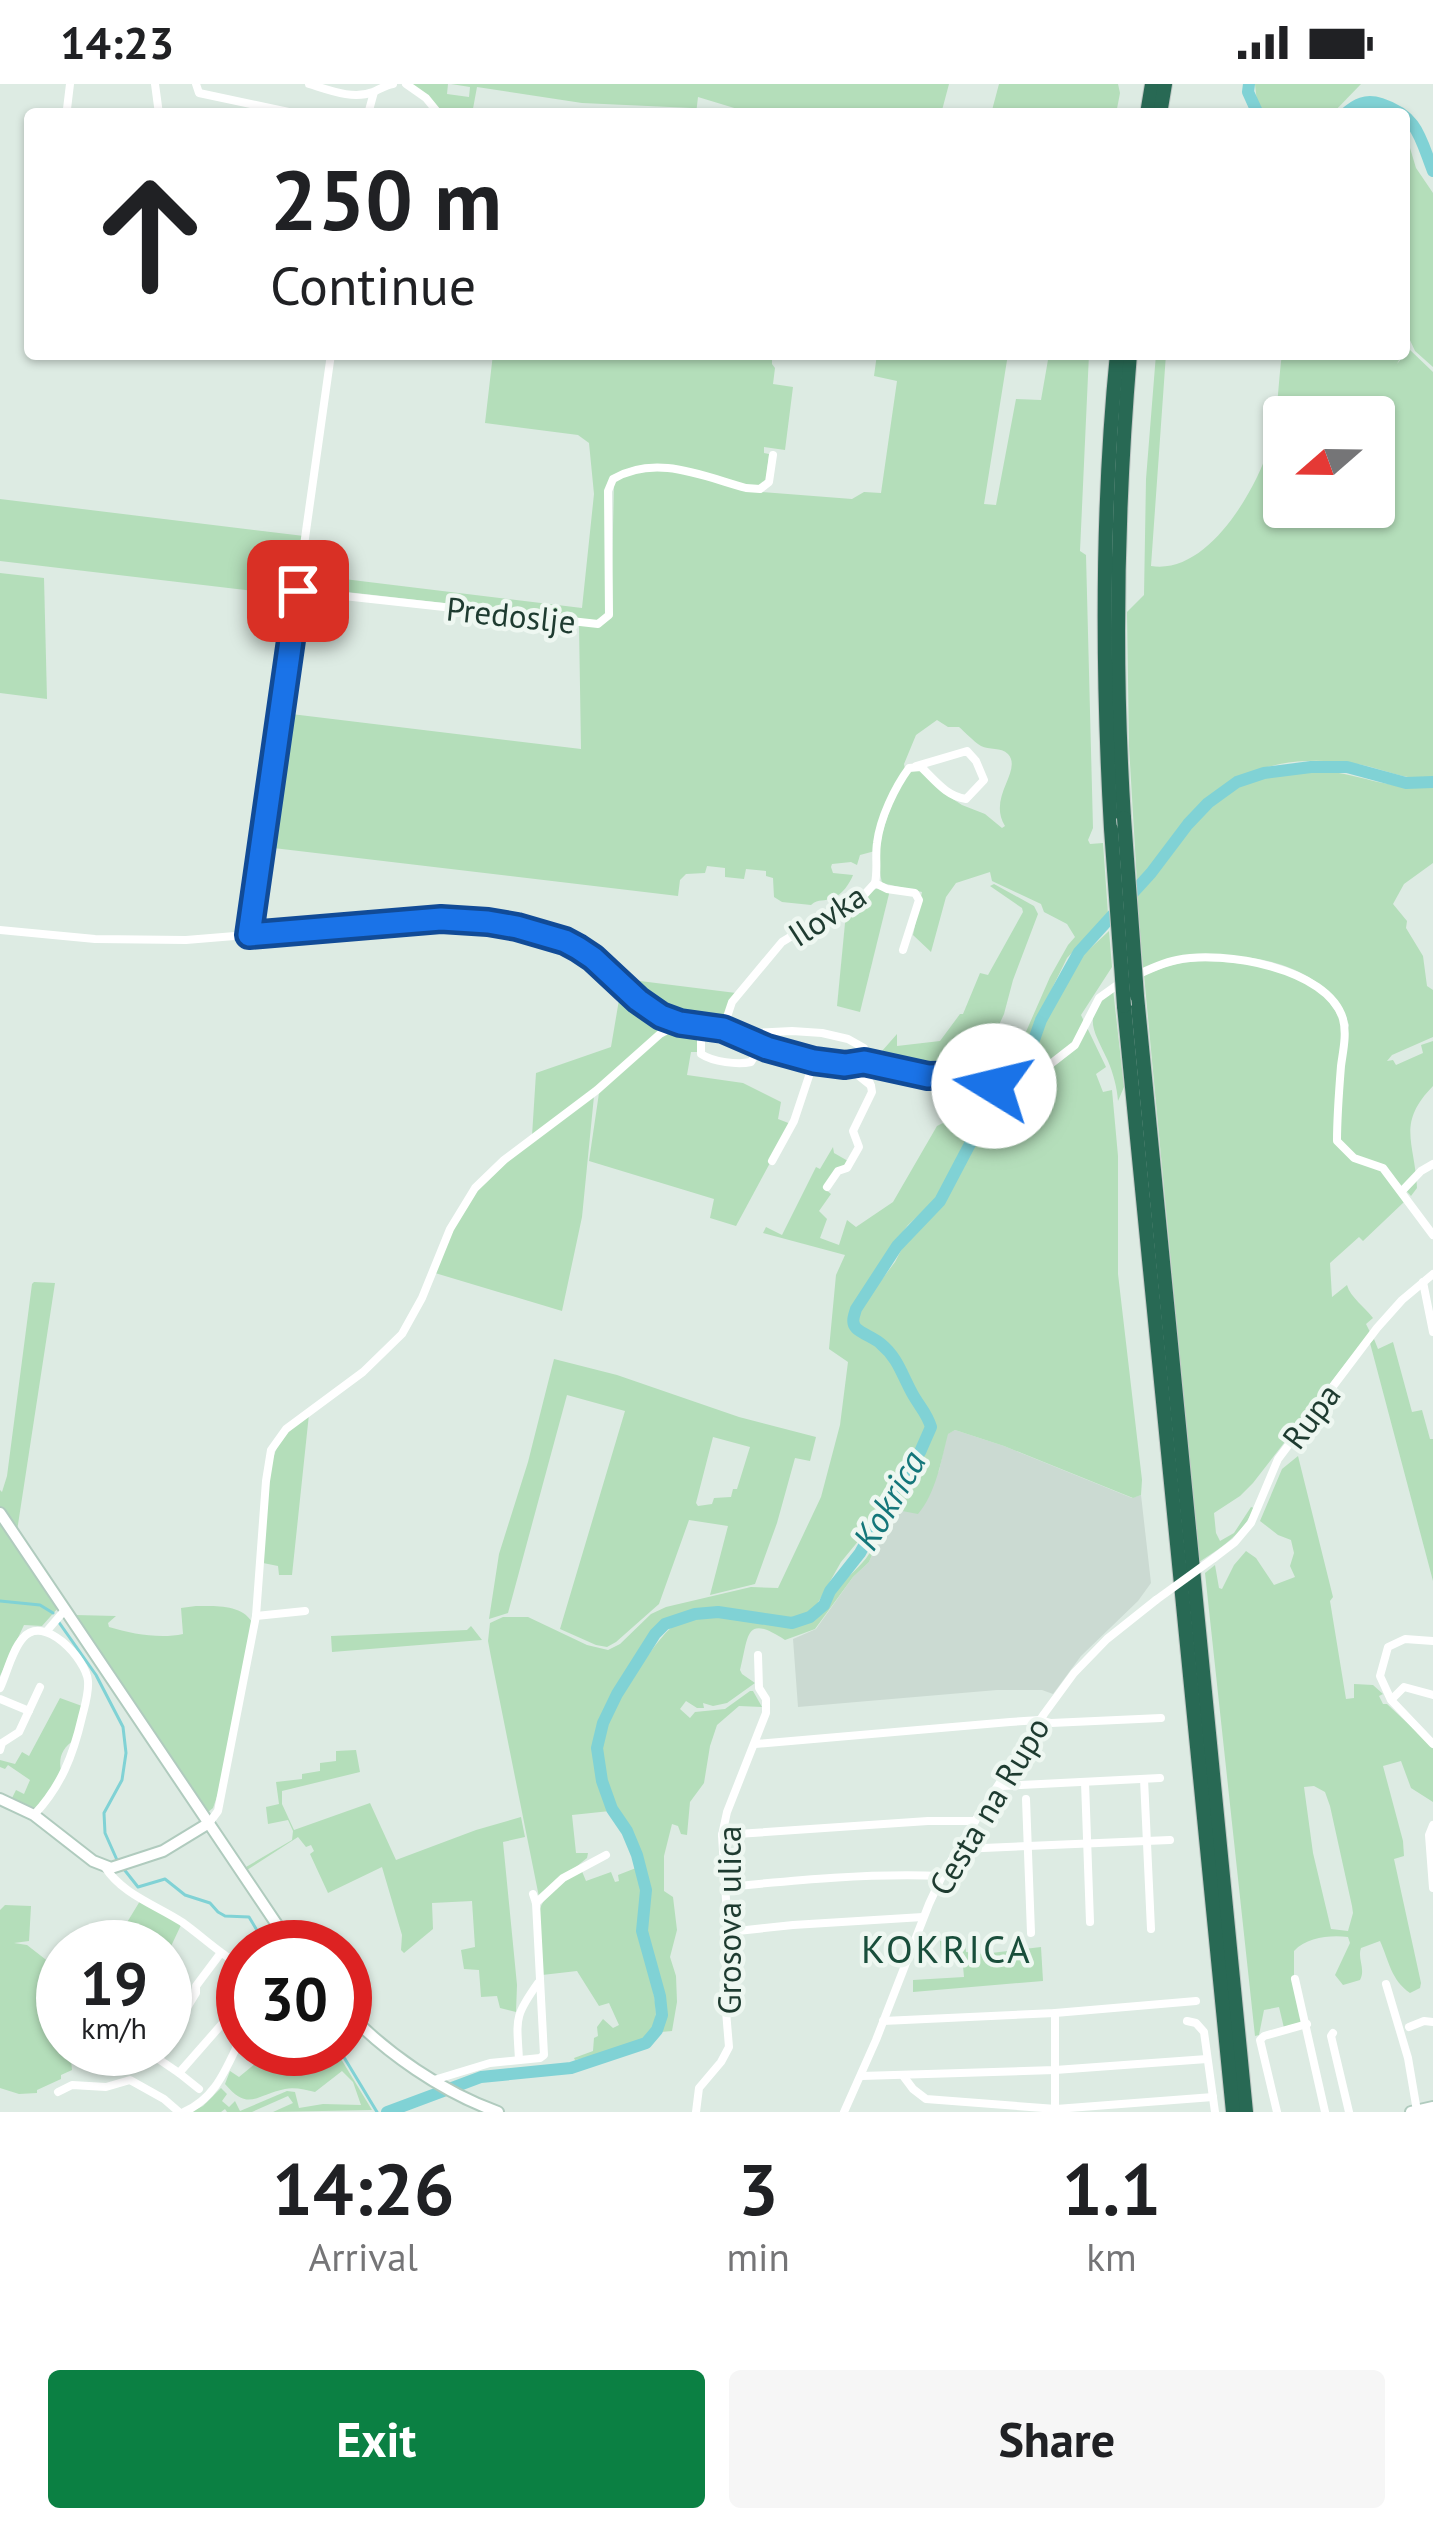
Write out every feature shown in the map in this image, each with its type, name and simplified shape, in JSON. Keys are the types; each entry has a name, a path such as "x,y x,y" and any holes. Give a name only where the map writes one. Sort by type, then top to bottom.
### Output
{"highway":[{"path":"1117,360 1106,566 1111,830 1246,2112"},
{"path":"1130,360 1118,578 1119,749 1130,1002 1233,2112"}],"street":[{"path":"196,84 200,93 270,108"},
{"path":"309,84 351,94 401,85 434,108"},
{"path":"249,935 330,360"},
{"name":"Predoslje","path":"298,591 598,624 609,615 608,491 613,479 663,465 760,489 769,482 773,455"},
{"path":"875,884 881,826 909,768 967,751 983,780 965,800 916,766"},
{"name":"Ilovka","path":"723,1029 732,1002 782,942 855,905 875,884 915,893 919,900 903,950"},
{"path":"0,930 186,940 441,919 488,922 565,941 593,958 638,1000 680,1023 723,1029 814,1061 864,1062 928,1076 972,1075 1012,1094 1075,1045 1108,989 1145,971 1190,958 1282,969 1320,986 1346,1026 1337,1141 1354,1158 1383,1168 1433,1235"},
{"path":"0,1799 110,1867 163,1851 209,1823 218,1811 256,1616 271,1450 286,1429 363,1372 401,1334 422,1298 450,1229 475,1188 660,1034 680,1023"},
{"path":"701,1027 701,1054 706,1058 744,1064 752,1062 761,1045"},
{"path":"736,1034 806,1030 835,1035 863,1048 872,1091 853,1131 859,1147 847,1168 838,1171 827,1187"},
{"path":"772,1160 794,1121 814,1061"},
{"path":"845,1065 872,1086"},
{"path":"1402,1191 1433,1164"},
{"name":"Rupa","path":"1156,1600 1235,1542 1251,1523 1273,1468 1320,1403 1390,1312 1433,1274"},
{"path":"1423,1282 1433,1332"},
{"path":"0,1513 59,1617 274,1920"},
{"name":"Cesta na Rupo","path":"844,2112 923,1917 958,1849 1062,1688 1097,1648 1156,1600"},
{"path":"256,1616 305,1611"},
{"path":"46,1632 59,1617"},
{"path":"0,1688 21,1640 34,1630 66,1644 88,1677 78,1737 63,1778 34,1816"},
{"path":"1433,1642 1405,1639 1388,1647 1380,1676 1391,1700 1433,1744"},
{"name":"Grosova ulica","path":"696,2112 699,2088 729,2047 722,1834 768,1705 759,1688 758,1654"},
{"path":"1391,1700 1404,1687 1433,1695"},
{"path":"1,1745 19,1732 40,1688"},
{"path":"0,1699 29,1711"},
{"path":"754,1744 1040,1720 1051,1724 1160,1718"},
{"path":"1000,1786 1160,1778"},
{"path":"1144,1779 1151,1929"},
{"path":"1085,1782 1090,1922"},
{"path":"1026,1799 1030,1933"},
{"path":"722,1834 976,1821"},
{"path":"1433,1826 1429,1835 1433,1888"},
{"path":"958,1849 1170,1840"},
{"path":"434,2080 490,2063 544,2055 535,1898 606,1855"},
{"path":"110,1867 111,1876 216,1951"},
{"path":"726,1887 898,1874 942,1876"},
{"path":"728,1932 923,1917"},
{"path":"192,2000 196,1986 216,1959"},
{"path":"1295,1979 1325,2112"},
{"path":"519,2060 517,2018 521,2004 539,1982"},
{"path":"1386,1984 1408,2058 1414,2111 1433,2107"},
{"path":"884,2021 1196,2001"},
{"path":"1055,2013 1055,2110"},
{"path":"1187,2021 1204,2032 1215,2112"},
{"path":"1409,2027 1433,2022"},
{"path":"1276,2112 1260,2040 1306,2024"},
{"path":"192,2057 216,2030"},
{"path":"1333,2032 1330,2036 1348,2112"},
{"path":"372,2035 434,2080 498,2112"},
{"path":"860,2076 1207,2060"},
{"path":"182,2076 199,2089"},
{"path":"58,2092 72,2085 106,2087 130,2080 181,2112 208,2096 223,2076"},
{"path":"903,2076 926,2098 1055,2110 1213,2097"}],"shaded area":[{"path":"955,1430 1132,1498 1141,1495 1151,1583 1081,1656 1053,1694 997,1690 798,1707 793,1639 816,1629 869,1562 898,1509 939,1471 947,1434"}],"green space":[{"path":"409,84 448,84 447,94 469,97 470,87 451,84 949,84 943,108 734,108 698,97 697,108 692,108 582,103 477,87 473,108 435,108"},
{"path":"999,84 1118,84 1120,93 1117,108 993,108"},
{"path":"1255,84 1361,84 1338,108 1260,108"},
{"path":"1410,148 1416,168 1433,193 1433,367 1410,340"},
{"path":"1410,350 1433,372 1433,777 1310,761 1249,774 1204,807 1137,883 1127,612 1144,595 1146,479 1156,360 1166,360 1151,566 1191,558 1209,544 1240,507 1263,463 1263,528 1395,528 1395,396 1278,396 1281,360 1399,360 1397,364 1410,360"},
{"path":"492,360 772,360 773,384 793,387 785,450 764,447 769,454 766,481 761,485 748,486 660,464 626,470 610,479 606,615 601,621 303,587 303,574 582,608 594,494 589,443 578,435 485,423"},
{"path":"876,360 1007,360 984,504 996,505 1016,399 1041,400 1048,360 1089,360 1080,551 1086,555 1093,828 1088,840 1103,843 1108,914 1067,958 1027,1047 1000,1086 990,1081 1004,1060 1018,1050 1050,977 1075,937 1067,924 1044,912 1041,904 992,881 990,872 956,883 946,897 931,952 913,935 922,892 882,883 880,869 888,815 905,776 912,771 921,771 942,792 1005,826 1000,805 1011,768 1008,754 981,746 959,727 937,720 916,735 879,826 875,851 860,855 857,865 832,864 833,873 852,878 836,896 811,905 774,897 773,878 766,871 746,869 744,879 725,877 725,868 707,866 705,873 686,874 680,880 678,896 265,847 283,713 581,749 579,625 599,627 611,618 614,482 661,467 748,491 852,499 864,492 881,493 897,381 874,376"},
{"path":"0,499 304,536 296,596 0,561"},
{"path":"0,573 44,578 47,699 0,693"},
{"path":"1312,770 1402,786 1433,786 1433,863 1404,884 1393,904 1407,921 1406,928 1423,956 1427,986 1433,990 1433,1037 1387,1061 1396,1065 1423,1053 1421,1045 1433,1041 1433,1086 1411,1123 1417,1188 1411,1196 1397,1181 1404,1202 1363,1241 1359,1237 1330,1263 1332,1297 1347,1285 1373,1318 1366,1324 1370,1332 1253,1483 1214,1513 1220,1541 1234,1533 1254,1508 1238,1533 1199,1562 1144,975 1195,961 1268,968 1312,985 1328,1000 1347,1031 1349,1025 1328,992 1277,963 1217,957 1143,969 1137,894 1195,820 1222,794 1255,778"},
{"path":"990,886 1034,906 1038,914 998,1027 980,1038 963,1061 971,1070 927,1073 926,1068 899,1067 875,1059 897,1034 897,1046 940,1041 963,1014 980,973 988,975 1023,912"},
{"path":"880,888 889,894 860,1012 837,1006 846,913"},
{"path":"1109,931 1112,967 1081,1015 1106,1067 1096,1074 1103,1092 1112,1090 1118,1156 1118,1274 1141,1495 1133,1498 955,1430 948,1434 924,1506 918,1514 897,1510 869,1562 815,1629 785,1640 756,1629 748,1638 740,1670 755,1683 727,1703 703,1703 704,1708 697,1708 686,1701 680,1709 690,1718 695,1712 725,1709 750,1691 762,1707 739,1706 717,1725 704,1783 690,1802 687,1835 672,1824 664,1856 664,1891 673,1897 677,1930 670,1957 677,2002 672,2031 661,2032 662,2004 644,1926 646,1872 606,1784 601,1747 605,1728 648,1656 676,1624 710,1616 781,1626 810,1622 869,1554 898,1489 929,1440 933,1421 897,1356 859,1327 858,1311 908,1237 945,1200 1027,1064 1075,968"},
{"path":"616,978 736,993 722,1020 699,1026 667,1014"},
{"path":"621,988 671,1025 532,1136 536,1073 611,1047"},
{"path":"1113,989 1124,1087 1118,1101 1112,1070 1093,1023 1097,1007"},
{"path":"680,1027 696,1028 700,1033 700,1052 691,1052 687,1075 743,1083 781,1102 778,1119 791,1124 736,1226 710,1218 714,1199 589,1161 599,1093 646,1049"},
{"path":"594,1096 582,1217 562,1311 435,1273 478,1190 518,1152"},
{"path":"952,1112 965,1121 970,1136 936,1199 882,1259 855,1302 851,1323 892,1358 928,1427 917,1452 898,1474 869,1528 841,1562 815,1608 803,1616 789,1619 695,1610 660,1623 626,1673 596,1731 598,1782 610,1811 572,1815 576,1853 588,1853 587,1858 539,1897 488,1641 490,1623 503,1617 528,1617 608,1650 666,1607 751,1587 778,1588 821,1497 840,1425 848,1362 829,1349 836,1275 845,1255 763,1233 766,1227 782,1235 816,1167 820,1169 833,1147 834,1153 848,1161 824,1188 831,1194 819,1211 827,1219 820,1238 839,1245 847,1220 856,1227 893,1202 937,1126"},
{"path":"34,1282 55,1283 17,1531 0,1506 0,1490 7,1476"},
{"path":"1374,1339 1378,1349 1393,1342 1412,1412 1422,1410 1433,1439 1433,1581 1370,1343"},
{"path":"554,1359 816,1437 810,1461 795,1458 755,1584 710,1595 728,1526 689,1520 659,1604 607,1647 560,1629 625,1411 567,1395 508,1613 489,1619 499,1554","holes":["713,1437 750,1447 731,1497 698,1506"]},
{"path":"309,1414 292,1575 279,1575 278,1566 263,1563 269,1476 279,1444"},
{"path":"1298,1456 1333,1597 1346,1699 1354,1698 1354,1684 1373,1685 1383,1694 1379,1696 1383,1704 1433,1747 1433,1802 1411,1788 1401,1761 1383,1766 1403,1841 1404,1856 1394,1859 1420,1988 1410,1993 1399,1982 1380,1941 1361,1948 1360,1980 1343,1985 1335,1975 1350,1943 1348,1937 1312,1940 1294,1951 1294,1983 1304,2022 1284,2028 1279,2007 1264,2010 1255,2036 1205,1573 1215,1565 1222,1589 1246,1551 1274,1585 1295,1577 1290,1566 1291,1540 1260,1521 1282,1469","holes":["1304,1787 1325,1792 1352,1906 1348,1931 1331,1929 1313,1853"]},
{"path":"0,1521 58,1608 42,1626 24,1625 0,1676"},
{"path":"181,1608 234,1609 252,1622 222,1782 208,1812 75,1615 116,1616 109,1627 174,1635 183,1634"},
{"path":"471,1626 482,1640 332,1652 331,1636 467,1630"},
{"path":"60,1698 82,1706 75,1739 61,1755 62,1776 34,1811 11,1800 16,1790 24,1794 30,1780 8,1765 0,1767 0,1760 15,1764 22,1752 29,1756"},
{"path":"356,1750 360,1772 282,1791 282,1804 294,1830 370,1803 396,1860 521,1817 525,1837 503,1842 516,2012 500,2008 497,1996 481,1997 479,1970 464,1969 461,1950 475,1947 472,1901 432,1903 433,1929 404,1953 382,1867 328,1893 310,1854 314,1851 311,1845 306,1847 298,1837 247,1870 292,1840 288,1820 268,1824 266,1807 279,1804 276,1782 302,1779 302,1774 320,1771 320,1763 336,1761 336,1751"},
{"path":"636,1868 642,1893 641,1938 656,2014 653,2027 630,2045 575,2060 593,2051 603,2019 613,2028 619,2025 609,2003 599,2006 577,1971 542,1975 541,1906 555,1888 581,1869 586,1881 611,1872 615,1882 618,1875"},
{"path":"140,1901 172,1920 128,1920"},
{"path":"5,1905 31,1906 29,1941 14,1943 36,1952 36,2076 61,2076 37,2093 0,2088 0,1910"},
{"path":"965,1940 966,1952 983,1954 1041,1947 1043,1981 913,1992 913,1980 964,1977 962,1955 941,1955 940,1941"},
{"path":"228,2076 336,2076 315,2092 289,2088 253,2099 240,2097 225,2084"},
{"path":"347,2076 351,2076 372,2110 273,2112 293,2103 288,2096 252,2112 190,2112 221,2088 227,2094 222,2101 229,2107 235,2101 240,2111 287,2091 295,2092 299,2108 361,2105"}],"waterway":[{"path":"1249,84 1255,108"},
{"path":"1353,108 1371,102 1391,108"},
{"path":"1410,122 1433,171"},
{"name":"Kokrica","path":"387,2112 481,2077 571,2068 646,2043 657,2030 662,2015 660,1996 642,1931 646,1890 637,1855 602,1781 597,1748 603,1723 665,1624 718,1612 792,1623 810,1617 824,1605 860,1553 931,1427 892,1355 854,1326 856,1309 897,1246 940,1201 981,1123 1029,1054 1041,1020 1079,952 1188,824 1237,782 1311,767 1347,767 1406,783 1433,782"},
{"path":"0,1601 40,1605 53,1613"},
{"path":"58,1621 96,1675 123,1727 122,1780 104,1813 105,1833 117,1860"},
{"path":"123,1868 138,1887 165,1879 225,1916 251,1920"},
{"path":"355,2076 377,2112"}],"district":[{"name":"KOKRICA","path":"947,1949"}],"route":[{"path":"298,591 249,935 441,919 517,927 578,948 638,1000 680,1023 723,1029 814,1061 864,1062 928,1076 972,1075 994,1086"}]}
